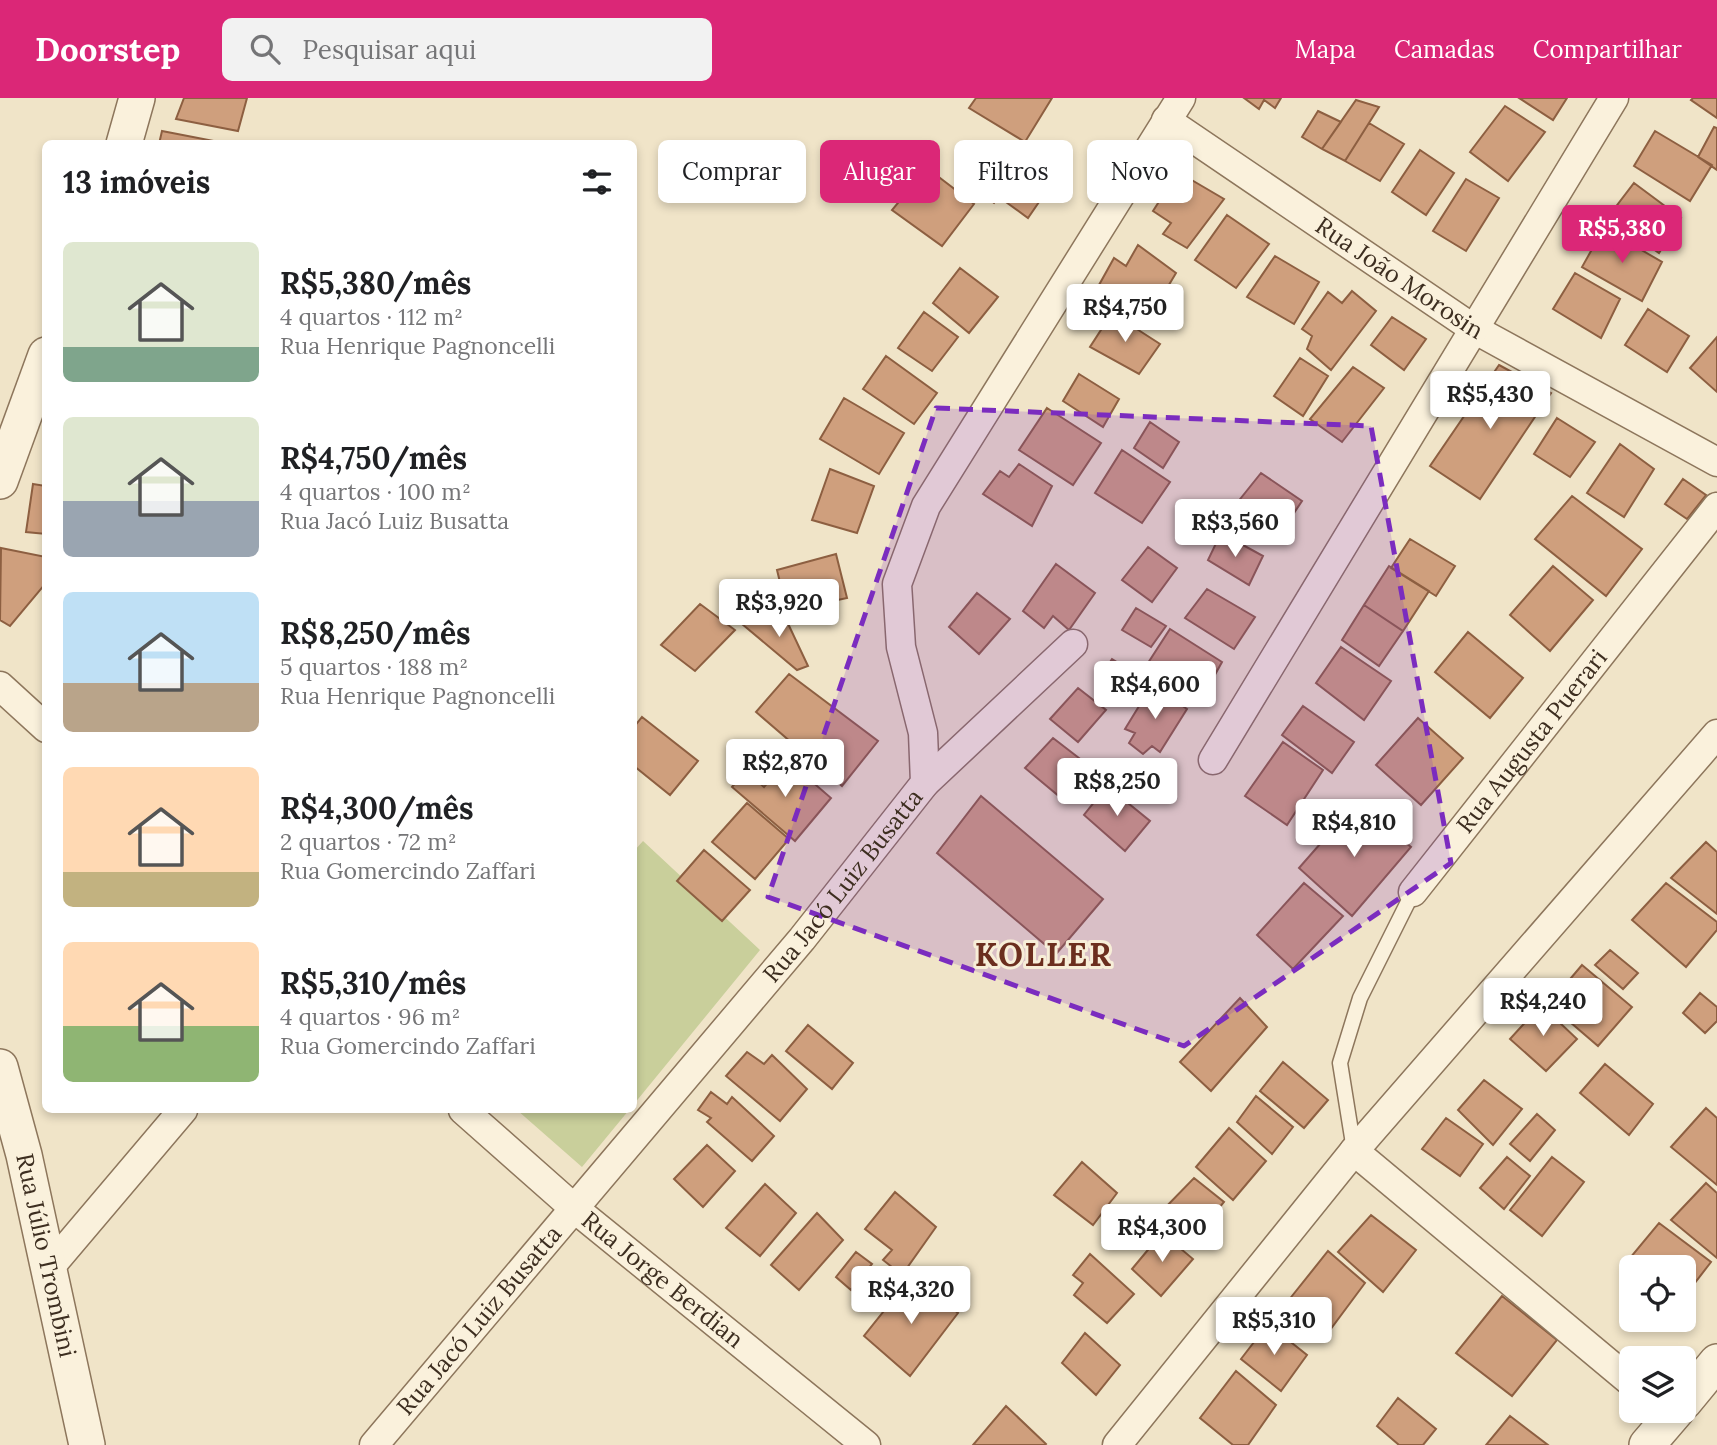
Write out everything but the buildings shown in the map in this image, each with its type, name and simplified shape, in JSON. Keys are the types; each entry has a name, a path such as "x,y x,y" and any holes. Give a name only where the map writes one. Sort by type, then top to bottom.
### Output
{"street":[{"path":"125,140 137,98"},
{"path":"1213,760 1614,98"},
{"name":"Rua João Morosin","path":"1173,109 1474,329 1716,460"},
{"name":"Rua Jacó Luiz Busatta","path":"374,1445 793,950 926,783 923,733 901,647 897,584 911,545 926,506 1173,109"},
{"path":"0,481 42,366"},
{"name":"Rua Augusta Puerari","path":"1413,892 1717,508"},
{"path":"926,783 1073,644"},
{"path":"0,686 42,724"},
{"path":"1116,1445 1354,1150 1717,734"},
{"name":"Rua Júlio Trombini","path":"0,1067 50,1267 87,1445"},
{"path":"50,1267 180,1113"},
{"name":"Rua Jorge Berdian","path":"466,1113 575,1209 866,1445"},
{"path":"1354,1150 1619,1372"},
{"path":"1696,1385 1717,1362"},
{"path":"1647,1445 1664,1423"}],"lane":[{"name":"Rua Augusta Puerari","path":"1354,1150 1340,1063 1360,998 1413,892"}],"highlighted area":[{"path":"936,408 1371,426 1451,863 1184,1046 768,897"}],"green space":[{"path":"643,841 760,950 637,1100 637,848"},
{"path":"520,1113 627,1113 582,1167"}],"district":[{"name":"KOLLER","path":"1044,955"}]}
